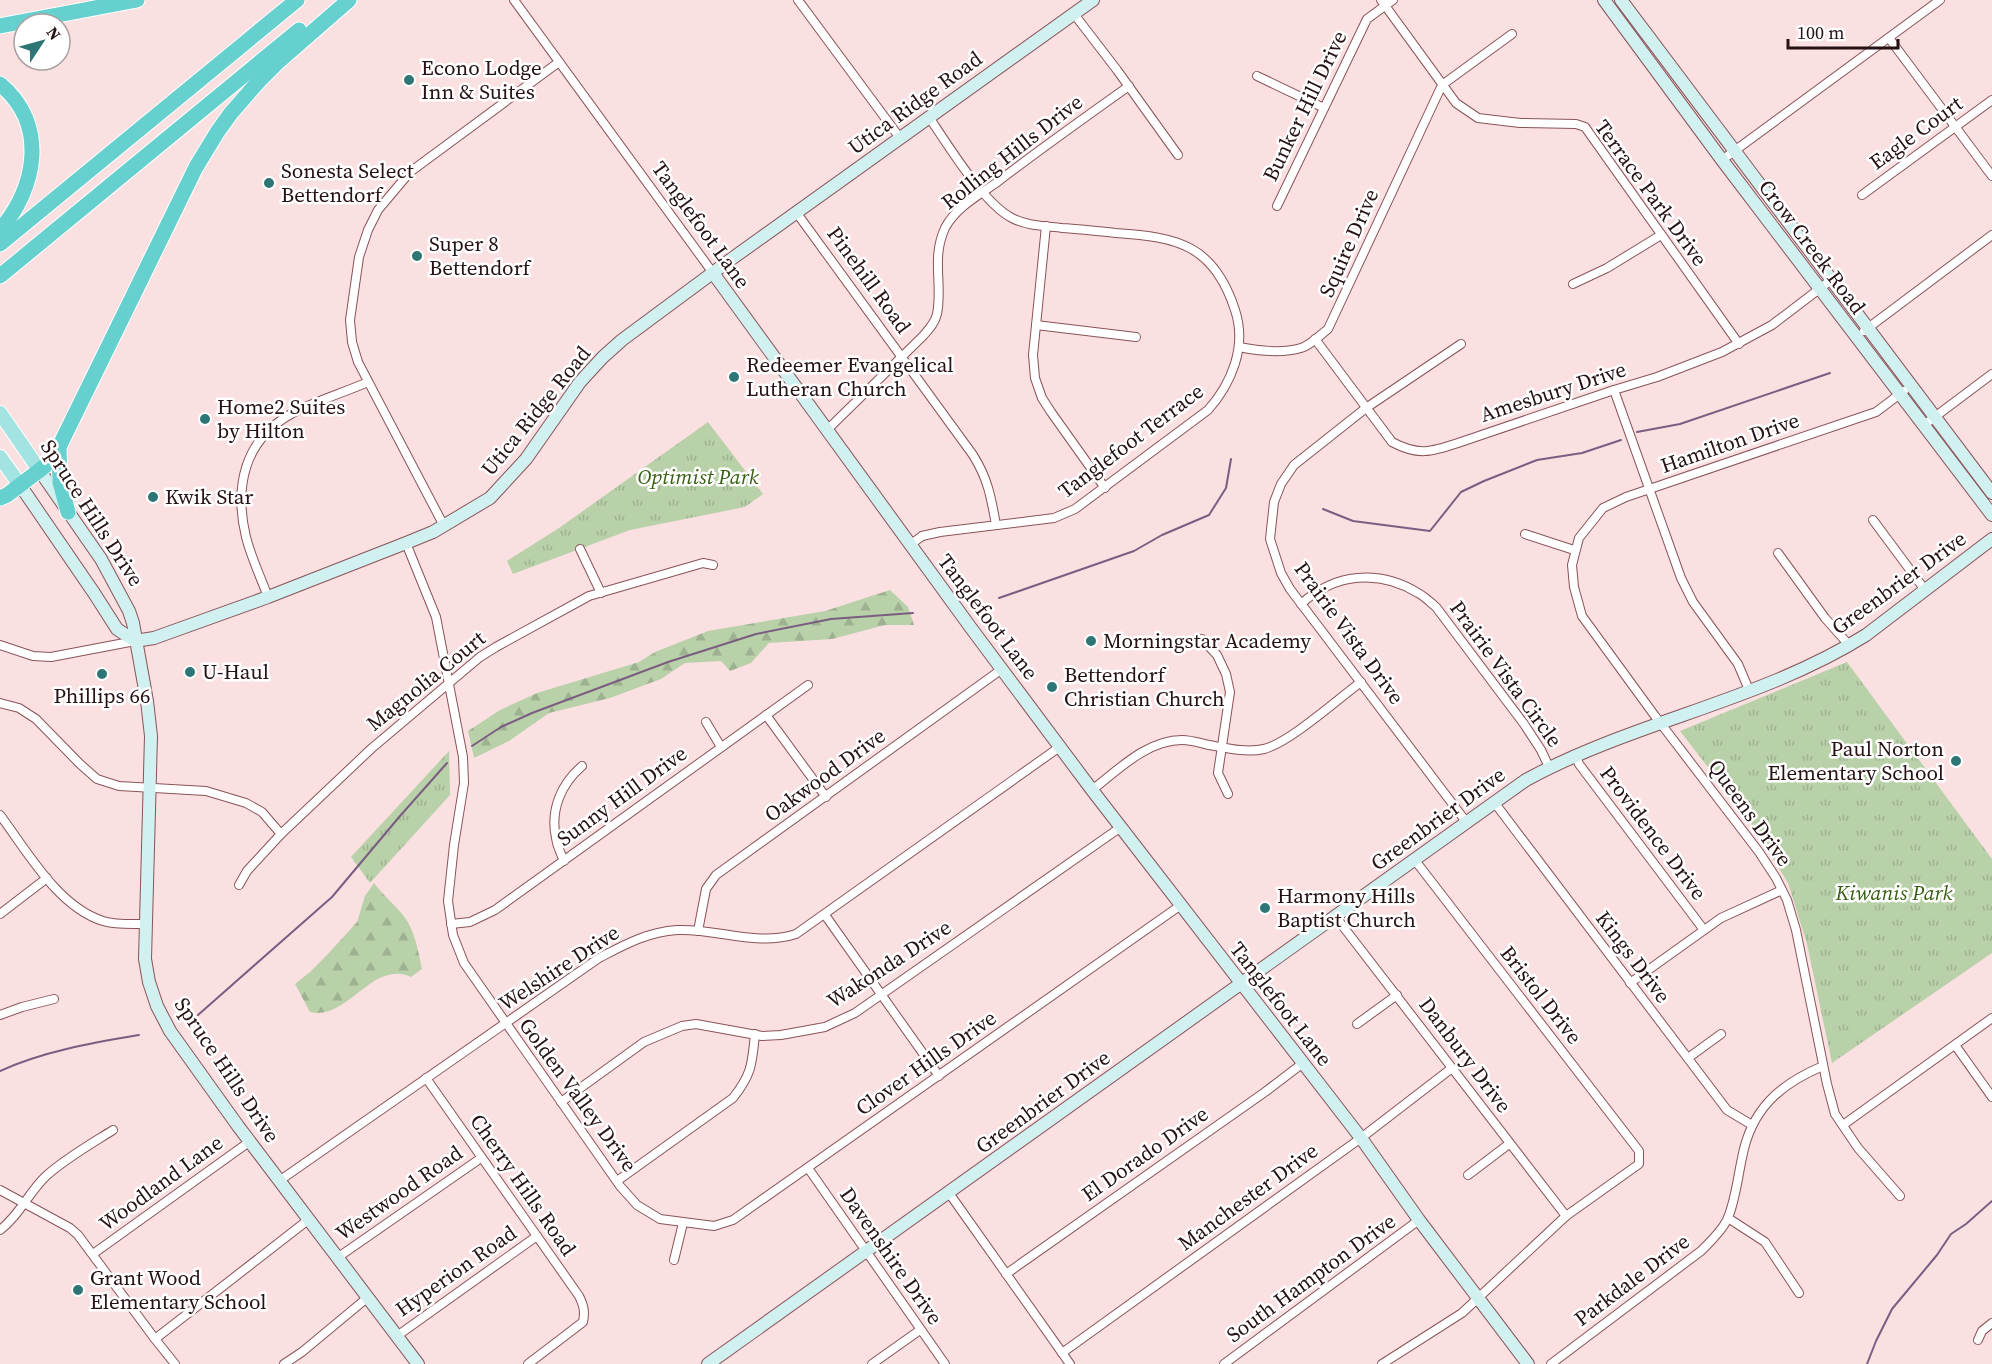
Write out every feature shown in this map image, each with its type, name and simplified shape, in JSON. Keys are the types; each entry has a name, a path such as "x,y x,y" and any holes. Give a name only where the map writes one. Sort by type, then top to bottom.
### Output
{"highway":[{"path":"0,26 137,0"},
{"path":"0,244 297,0"},
{"path":"0,276 336,0"},
{"path":"0,498 40,471 59,447 207,147 231,113 259,81 349,0"},
{"path":"0,84 10,93 22,111 30,132 32,153 26,188 14,213 0,230"},
{"path":"59,447 59,476 68,512"}],"main road":[{"name":"Utica Ridge Road","path":"135,641 154,638 268,597 406,543 444,526 490,498 526,459 580,382 603,357 643,323 1093,0"},
{"name":"Crow Creek Road","path":"1604,0 1722,160 1992,515"},
{"name":"Crow Creek Road","path":"1621,0 1992,493"},
{"name":"Tanglefoot Lane","path":"712,273 1092,790 1361,1138 1419,1220 1528,1364"},
{"name":"Spruce Hills Drive","path":"0,413 101,559 124,598 133,622 151,736 145,959 149,982 157,1006 170,1032 249,1142 418,1364"},
{"name":"Spruce Hills Drive","path":"0,457 117,629 135,641"},
{"name":"Greenbrier Drive","path":"708,1364 1526,780 1550,767 1796,671 1849,645 1992,539"}],"street":[{"name":"Tanglefoot Lane","path":"514,0 712,273"},
{"path":"798,0 900,138"},
{"name":"Bunker Hill Drive","path":"1277,206 1367,19 1383,3 1393,0"},
{"path":"1722,160 1940,0"},
{"name":"Terrace Park Drive","path":"1383,3 1456,103 1478,118 1520,123 1576,124 1585,128 1738,344"},
{"path":"1074,14 1178,155"},
{"path":"1442,84 1512,34"},
{"path":"1889,38 1992,176"},
{"path":"444,526 358,362 352,342 350,320 359,257 378,210 404,179 422,162 559,62"},
{"path":"1257,76 1324,108"},
{"name":"Squire Drive","path":"1239,347 1260,351 1302,348 1328,329 1337,314 1442,84"},
{"name":"Rolling Hills Drive","path":"826,430 933,324 937,313 938,251 951,218 1129,86"},
{"name":"Eagle Court","path":"1862,195 1992,100"},
{"name":"Tanglefoot Terrace","path":"910,545 922,536 1054,518 1064,514 1105,488 1208,410 1222,395 1233,372 1239,347 1238,319 1229,291 1213,267 1195,250 1178,242 1150,235 1046,226 1013,219 995,206 928,117"},
{"name":"Pinehill Road","path":"796,212 902,356 984,474 991,493 996,525"},
{"path":"1046,226 1033,355 1035,378 1042,398 1105,488"},
{"path":"1573,284 1607,268 1660,235"},
{"path":"1856,337 1992,235"},
{"name":"Amesbury Drive","path":"1315,339 1392,442 1421,452 1434,451 1657,377 1738,344 1772,326 1831,280"},
{"path":"1036,326 1136,337"},
{"name":"Prairie Vista Drive","path":"1461,344 1366,408 1294,465 1281,484 1274,502 1270,539 1281,573 1290,589 1467,823"},
{"path":"1924,425 1992,374"},
{"path":"268,597 247,539 242,517 242,480 247,463 265,434 279,422 293,413 368,382"},
{"name":"Hamilton Drive","path":"1574,550 1587,526 1603,508 1648,489 1876,412 1911,386"},
{"path":"1614,390 1681,578 1693,602 1738,664 1749,690"},
{"path":"1873,520 1925,590"},
{"path":"1525,534 1574,550"},
{"name":"Golden Valley Drive","path":"406,543 436,617 460,739 464,783 448,901 453,935 464,963 617,1181 638,1205 660,1219 683,1223"},
{"path":"580,549 601,593"},
{"name":"Queens Drive","path":"1574,550 1572,565 1574,587 1582,616 1660,723 1759,852 1776,878 1796,930 1835,1114 1858,1148 1900,1196"},
{"path":"1778,553 1849,645"},
{"name":"Magnolia Court","path":"239,885 247,871 281,834 372,748 496,647 573,604 601,593 703,563 713,565"},
{"name":"Prairie Vista Circle","path":"1301,604 1326,586 1350,578 1371,576 1418,592 1436,607 1533,737 1550,767"},
{"path":"1202,639 1217,655 1226,674 1230,692 1218,773 1228,794"},
{"name":"Utica Ridge Road","path":"0,645 33,656 51,657 135,641"},
{"name":"Oakwood Drive","path":"698,930 706,888 716,875 1002,669"},
{"path":"1092,790 1145,750 1160,743 1182,740 1254,750 1272,746 1303,726 1361,682"},
{"name":"Sunny Hill Drive","path":"451,924 470,922 495,909 808,685"},
{"path":"0,703 19,708 36,719 97,779 118,786 206,791 246,804 262,812 281,834"},
{"path":"766,715 826,797"},
{"path":"706,722 721,747"},
{"name":"Welshire Drive","path":"279,1181 599,958 652,933 698,930 753,939 784,938 796,934 1061,746"},
{"name":"Providence Drive","path":"1576,757 1704,930"},
{"path":"564,861 556,839 554,818 558,798 570,776 582,766"},
{"name":"Kings Drive","path":"1494,802 1727,1110 1752,1125"},
{"path":"0,815 54,888 88,915 104,921 145,924"},
{"name":"Wakonda Drive","path":"561,1102 644,1042 682,1026 696,1024 755,1034 781,1035 825,1027 855,1013 1121,827"},
{"name":"Bristol Drive","path":"1414,859 1639,1154 1639,1164 1566,1216"},
{"path":"0,914 47,878"},
{"path":"1630,982 1721,918 1782,890"},
{"name":"Clover Hills Drive","path":"683,1223 714,1226 733,1220 1181,905"},
{"path":"825,915 939,1076"},
{"name":"Danbury Drive","path":"1335,916 1566,1216"},
{"path":"1357,1024 1397,995"},
{"path":"0,1015 54,999"},
{"path":"1843,1125 1992,1018"},
{"path":"617,1181 734,1098 746,1082 752,1064 755,1034"},
{"path":"1688,1058 1721,1034"},
{"path":"1955,1046 1992,1097"},
{"name":"El Dorado Drive","path":"1006,1274 1256,1099 1303,1063"},
{"path":"1799,1293 1764,1242 1728,1218 1737,1187 1742,1154 1752,1125 1786,1085 1823,1066"},
{"name":"Manchester Drive","path":"1062,1353 1361,1138 1452,1068"},
{"name":"Cherry Hills Road","path":"426,1078 584,1305 583,1323 528,1364"},
{"path":"0,1230 8,1224 46,1176 113,1130"},
{"name":"Woodland Lane","path":"93,1254 249,1142"},
{"path":"1468,1175 1509,1144"},
{"name":"Westwood Road","path":"338,1258 481,1158"},
{"name":"Davenshire Drive","path":"808,1168 945,1364"},
{"path":"0,1190 70,1228 78,1235 175,1364"},
{"path":"949,1193 1070,1364"},
{"path":"1382,1364 1462,1313 1566,1216"},
{"name":"Parkdale Drive","path":"1551,1364 1701,1251 1720,1231 1728,1218"},
{"path":"155,1340 308,1220"},
{"name":"South Hampton Drive","path":"1224,1364 1419,1220"},
{"path":"674,1260 683,1223"},
{"name":"Hyperion Road","path":"397,1336 537,1236"},
{"path":"284,1364 302,1352 367,1298"},
{"path":"1978,1340 1982,1331 1992,1323"},
{"path":"872,1364 920,1330"}],"green space":[{"name":"Optimist Park","path":"708,422 763,494 745,507 630,530 513,574 507,561 559,528"},
{"path":"890,590 908,607 914,625 885,625 832,639 769,643 751,663 730,671 721,661 685,663 661,679 610,698 549,713 509,741 474,758 468,731 500,710 537,693 639,662 655,652 708,631 825,611"},
{"name":"Kiwanis Park","path":"1847,662 1992,859 1992,953 1832,1063 1807,944 1788,883 1754,827 1680,731"},
{"path":"449,751 450,795 370,883 351,857"},
{"path":"374,883 407,921 416,940 422,969 411,977 397,974 384,976 336,1008 324,1012 310,1012 295,984 327,955 357,922 365,896"}],"waterway":[{"path":"1637,432 1680,424 1830,373"},
{"path":"1323,509 1353,521 1430,531 1461,492 1484,481 1537,460 1582,453 1621,440"},
{"path":"999,598 1134,551 1162,535 1209,515 1226,488 1231,459"},
{"path":"472,746 501,727 532,713 668,662 756,634 831,619 913,613"},
{"path":"198,1015 332,897 447,763"},
{"path":"0,1071 51,1053 139,1035"},
{"path":"1867,1364 1892,1309 1937,1255 1951,1234 1992,1201"}],"place":[{"name":"Econo Lodge Inn & Suites","path":"409,80"},
{"name":"Sonesta Select Bettendorf","path":"269,183"},
{"name":"Super 8 Bettendorf","path":"417,256"},
{"name":"Redeemer Evangelical Lutheran Church","path":"734,377"},
{"name":"Home2 Suites by Hilton","path":"205,419"},
{"name":"Kwik Star","path":"153,497"},
{"name":"Morningstar Academy","path":"1091,641"},
{"name":"U-Haul","path":"190,672"},
{"name":"Phillips 66","path":"102,674"},
{"name":"Bettendorf Christian Church","path":"1052,687"},
{"name":"Paul Norton Elementary School","path":"1956,761"},
{"name":"Harmony Hills Baptist Church","path":"1265,908"},
{"name":"Grant Wood Elementary School","path":"78,1290"}]}
